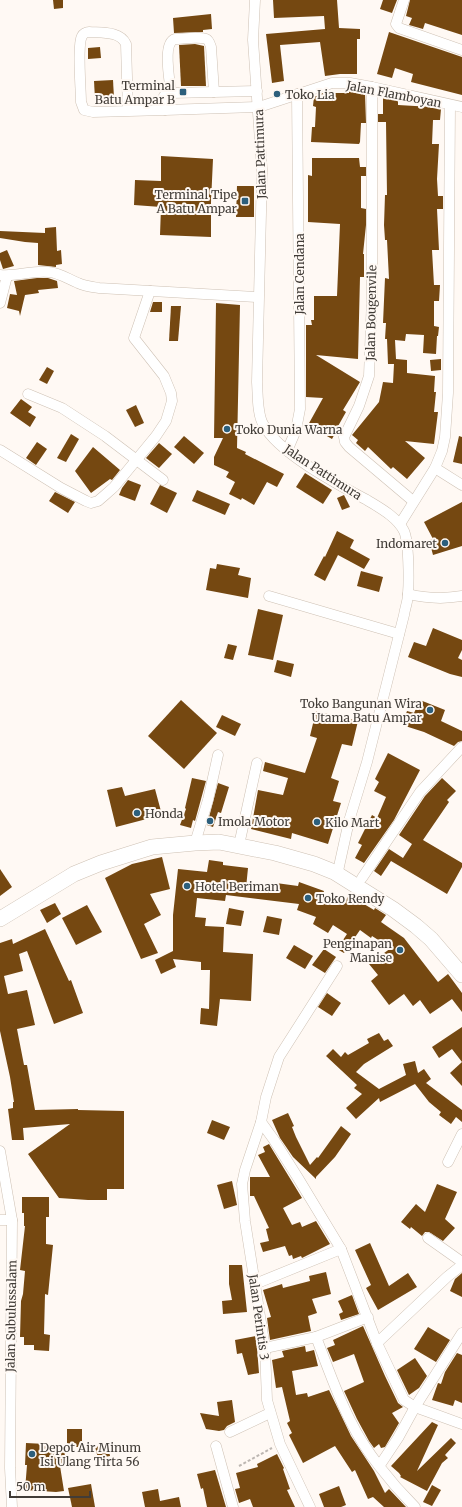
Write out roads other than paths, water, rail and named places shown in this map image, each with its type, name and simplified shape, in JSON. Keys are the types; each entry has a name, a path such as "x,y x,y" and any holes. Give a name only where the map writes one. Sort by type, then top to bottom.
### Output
{"highway":[{"path":"0,919 74,874 100,863 152,847 219,842 239,845 300,860 336,873 362,878 418,915 462,958"},
{"path":"336,873 393,909 416,926 431,939 462,975"}],"street":[{"name":"Jalan Pattimura","path":"255,0 253,40 259,107 262,170 262,228 258,297 259,326 257,382 260,414 263,424 287,451 316,471 372,503 400,524"},
{"path":"404,0 396,24 399,28 462,50"},
{"name":"Jalan Flamboyan","path":"128,111 126,44 124,39 116,34 86,33 82,36 80,49 81,102 83,108 87,111 93,112 165,110 259,107 332,83 350,83 372,87 462,107"},
{"path":"171,93 167,53 169,43 175,39 202,38 207,39 210,42 214,92"},
{"name":"Jalan Bougenvile","path":"372,87 372,298 370,376 359,406 344,437 345,442 349,447 413,501"},
{"path":"165,110 164,96 171,93 257,91"},
{"name":"Jalan Cendana","path":"287,451 296,430 300,409 297,94"},
{"path":"336,873 349,821 367,762 408,594 408,551 405,532 400,524 435,468 442,451 445,437 447,411 450,105"},
{"path":"0,303 3,276 31,272 59,273 87,286 99,288 258,297"},
{"path":"0,450 76,497 91,503 98,501 114,487 156,436 166,421 172,401 171,393 164,376 134,338 150,291"},
{"path":"28,394 62,408 105,436 163,480"},
{"path":"435,468 462,485"},
{"path":"408,594 419,597 462,596"},
{"path":"269,596 399,634"},
{"path":"362,878 420,792 462,747"},
{"path":"194,843 208,800 218,755"},
{"path":"239,845 257,763"},
{"name":"Jalan Perintis 3","path":"310,1507 280,1444 267,1400 265,1348 245,1221 242,1184 245,1170 261,1122 266,1097 279,1057 336,966"},
{"path":"261,1122 290,1165 341,1249 377,1343 404,1400 415,1407 462,1424"},
{"path":"448,1162 462,1134"},
{"name":"Jalan Subulussalam","path":"0,1151 12,1220 5,1468 12,1507"},
{"path":"0,1220 12,1220"},
{"path":"377,1343 462,1263 428,1238"},
{"path":"256,1284 341,1249"},
{"path":"265,1348 316,1337 368,1317"},
{"path":"380,1465 462,1333"},
{"path":"316,1337 351,1422 380,1465 415,1507"},
{"path":"230,1432 270,1412"},
{"path":"216,1446 233,1507"}],"place":[{"name":"Terminal Batu Ampar B","path":"183,92"},
{"name":"Toko Lia","path":"277,94"},
{"name":"Terminal Tipe A Batu Ampar","path":"245,201"},
{"name":"Toko Dunia Warna","path":"227,429"},
{"name":"Indomaret","path":"445,543"},
{"name":"Toko Bangunan Wira Utama Batu Ampar","path":"430,710"},
{"name":"Honda","path":"137,813"},
{"name":"Imola Motor","path":"210,821"},
{"name":"Kilo Mart","path":"317,822"},
{"name":"Hotel Beriman","path":"187,886"},
{"name":"Toko Rendy","path":"308,898"},
{"name":"Penginapan Manise","path":"400,950"},
{"name":"Depot Air Minum Isi Ulang Tirta 56","path":"32,1454"}]}
